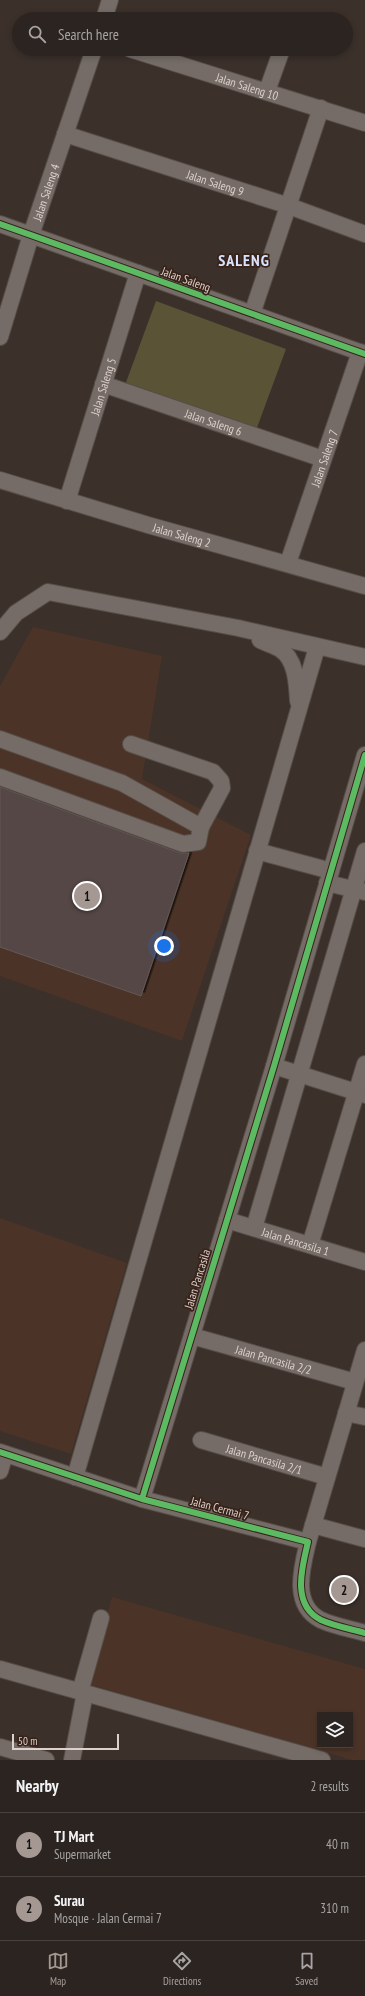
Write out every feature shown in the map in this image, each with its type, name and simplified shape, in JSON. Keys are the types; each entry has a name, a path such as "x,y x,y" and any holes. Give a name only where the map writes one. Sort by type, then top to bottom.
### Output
{"street":[{"path":"106,12 110,0"},
{"name":"Jalan Saleng 4","path":"0,337 31,235 92,56"},
{"name":"Jalan Saleng 10","path":"153,56 365,123"},
{"path":"267,91 280,56"},
{"path":"252,314 321,108"},
{"name":"Jalan Saleng 9","path":"65,134 289,206 365,234"},
{"name":"Jalan Saleng","path":"0,224 362,353"},
{"name":"Jalan Saleng 5","path":"68,501 138,273"},
{"name":"Jalan Saleng 7","path":"288,563 323,459 362,353"},
{"name":"Jalan Saleng 6","path":"103,384 323,459"},
{"name":"Jalan Saleng 2","path":"0,480 68,501 365,586"},
{"path":"0,632 16,613 48,592 238,628 365,657"},
{"path":"238,628 251,637 281,650 285,655 292,666 296,681 299,710"},
{"path":"75,1477 317,647"},
{"path":"0,739 122,783 201,827"},
{"path":"0,778 183,844 198,842 201,827 222,788 221,781 213,772 131,744"},
{"name":"Jalan Pancasila","path":"142,1499 274,1066 365,755"},
{"path":"257,851 329,877 359,890"},
{"path":"254,1228 300,1074 359,890 365,851"},
{"path":"310,1245 361,1094 365,1064"},
{"path":"274,1066 361,1094"},
{"name":"Jalan Pancasila 1","path":"227,1220 365,1262"},
{"name":"Jalan Pancasila 2/2","path":"192,1336 355,1382"},
{"path":"365,1350 308,1542 301,1572 300,1586 306,1606 320,1620 365,1634"},
{"path":"346,1413 365,1418"},
{"name":"Jalan Pancasila 2/1","path":"201,1440 327,1477"},
{"path":"0,1471 2,1453"},
{"name":"Jalan Cermai 7","path":"2,1453 142,1499 308,1542"},
{"path":"313,1525 365,1539"},
{"path":"72,1760 83,1692 101,1618"},
{"path":"0,1669 322,1760"},
{"path":"0,1747 46,1760"}],"shaded area":[{"path":"156,301 286,349 255,433 125,385"},
{"path":"33,627 162,656 142,779 251,835 182,1041 0,976 0,686"},
{"path":"0,1218 127,1263 71,1454 0,1431"},
{"path":"112,1597 365,1669 365,1760 352,1760 88,1684"}],"building":[{"path":"0,787 180,853 189,853 141,996 0,947"}],"cycle path":[{"path":"0,224 365,354"},
{"path":"142,1499 274,1066 365,755"},
{"path":"0,1452 142,1499 308,1542 303,1563 301,1585 305,1605 321,1620 337,1626 365,1633"}],"place":[{"name":"TJ Mart","path":"87,896"},
{"name":"Surau","path":"344,1590"}],"district":[{"name":"SALENG","path":"244,260"}]}
